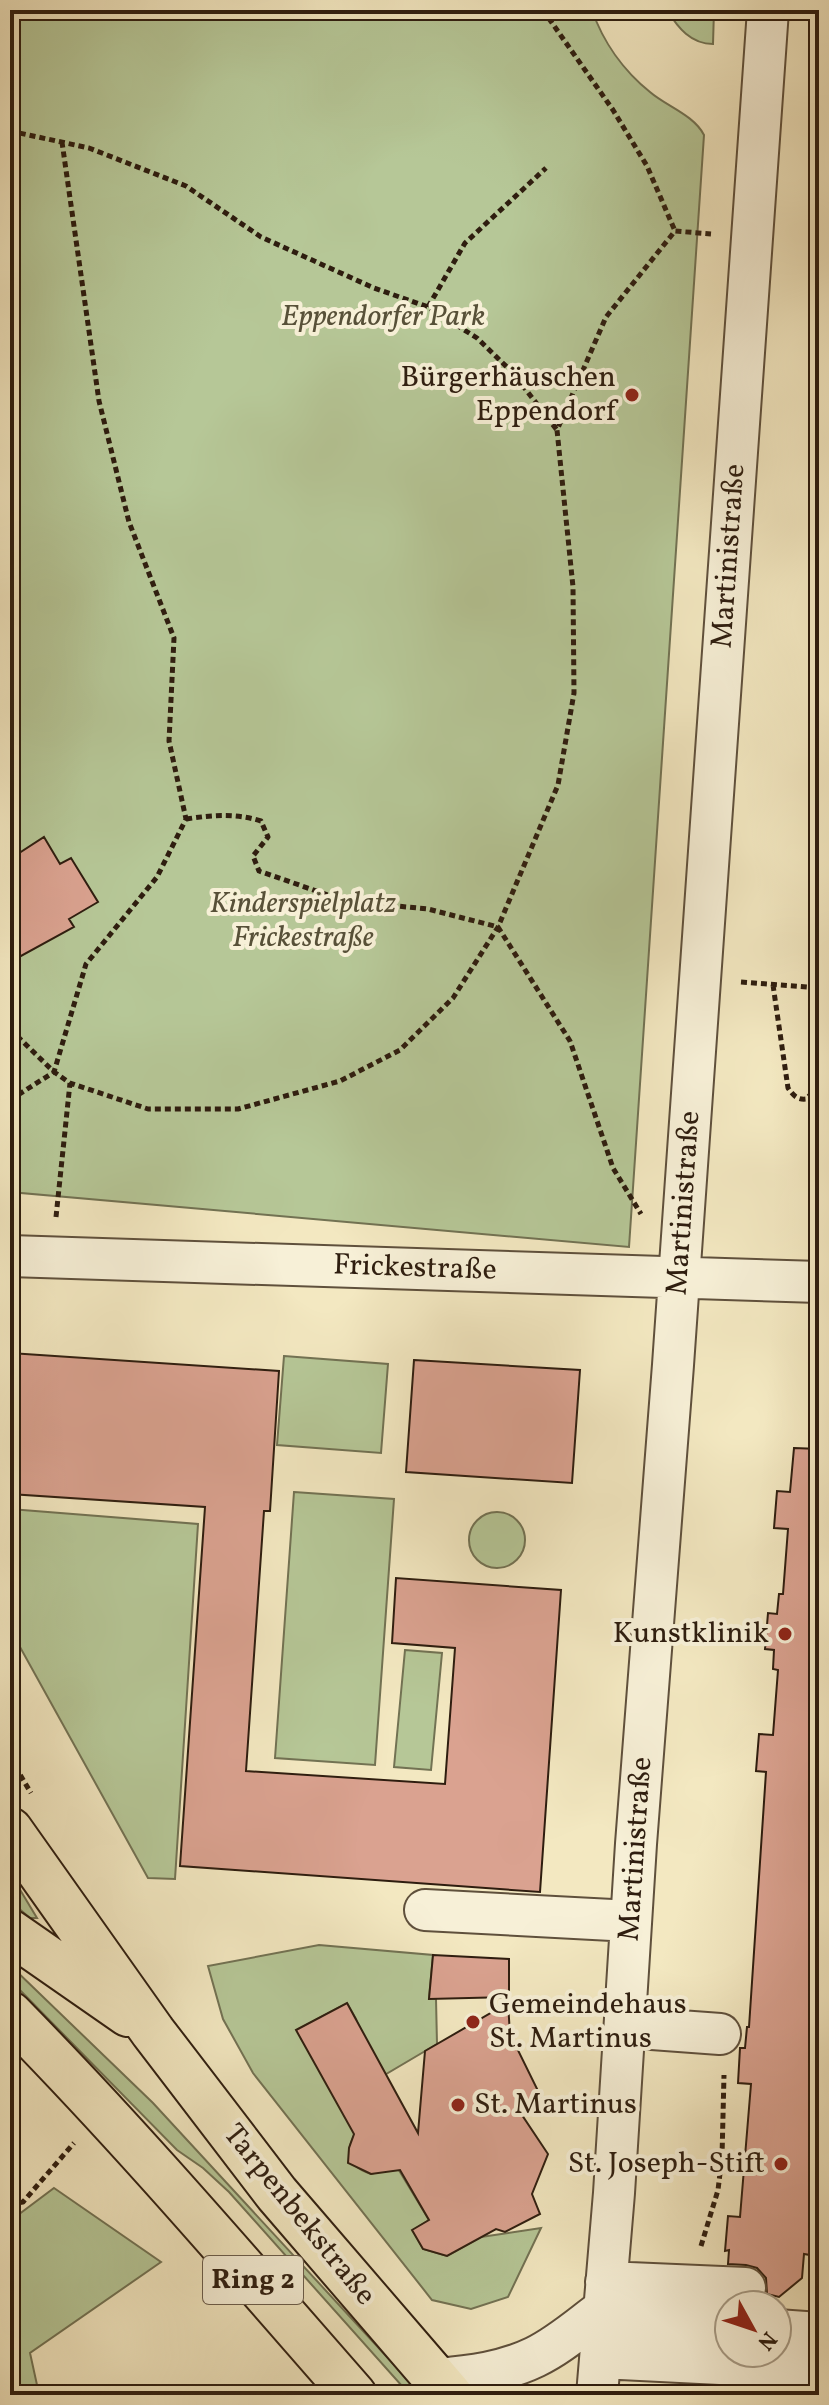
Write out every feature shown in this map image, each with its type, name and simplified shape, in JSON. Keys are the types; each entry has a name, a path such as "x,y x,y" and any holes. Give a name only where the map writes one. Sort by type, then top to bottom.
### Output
{"main road":[{"name":"Tarpenbekstraße","path":"10,1830 153,2032 277,2194 443,2387"},
{"name":"Tarpenbekstraße","path":"10,1932 153,2032"},
{"name":"Ring 2","path":"10,2014 152,2164 354,2395"}],"street":[{"name":"Martinistraße","path":"599,2376 768,10"},
{"name":"Frickestraße","path":"10,1256 819,1282"},
{"path":"425,1910 631,1921"},
{"path":"625,2027 720,2034"},
{"path":"443,2387 538,2356 604,2303 690,2285 745,2288"},
{"path":"604,2303 713,2324"},
{"path":"793,2331 819,2333"},
{"path":"599,2376 819,2369"}],"path":[{"path":"543,10 613,110 647,166 675,231"},
{"path":"10,131 89,148 186,186 261,237 374,288 428,307 477,338 513,373 557,430"},
{"path":"10,1100 54,1072 86,964 157,877 186,819 169,741 174,638 129,522 99,401 62,142"},
{"path":"428,307 465,243 546,168"},
{"path":"675,231 752,236"},
{"path":"10,1029 54,1072 70,1083 148,1109 238,1109 340,1081 400,1050 453,998 498,927 558,785 574,693 573,587 557,430 606,317 675,231"},
{"path":"186,819 222,814 261,821 268,837 253,856 259,871 345,901 428,909 498,927 570,1041 613,1168 646,1222"},
{"path":"700,979 819,988"},
{"path":"773,985 788,1088 793,1095 806,1099 819,1086"},
{"path":"52,1256 70,1083"},
{"path":"690,2285 718,2190 722,2157 724,2078 720,2034"},
{"path":"10,2204 23,2202 75,2142"},
{"path":"722,2157 744,2159"}],"green space":[{"name":"Eppendorfer Park","path":"10,10 592,10 615,55 640,84 694,122 704,135 629,1247 10,1192"},
{"path":"667,10 714,10 713,44 686,34"},
{"path":"284,1356 388,1364 381,1453 277,1445"},
{"path":"294,1492 394,1499 375,1765 275,1758"},
{"path":"10,1509 198,1524 175,1879 148,1878 10,1629"},
{"path":"497,1512 517,1520 525,1540 517,1560 497,1568 477,1560 469,1540 477,1520"},
{"path":"405,1650 442,1653 431,1770 394,1767"},
{"path":"10,1873 37,1918 30,1918 10,1901"},
{"path":"319,1945 433,1955 429,1998 436,1999 437,2044 376,2080 356,2019 347,2003 297,2030 373,2107 354,2135 349,2153 351,2161 371,2174 397,2167 429,2220 413,2230 423,2249 447,2256 481,2237 541,2228 508,2297 471,2309 432,2300 253,2073 223,2019 208,1966"},
{"path":"10,1965 153,2103 422,2395 410,2395 229,2192 177,2150 10,1980"},
{"path":"54,2188 161,2262 30,2353 39,2394 10,2395 10,2221"}],"building":[{"path":"44,837 60,864 71,858 98,902 69,919 74,927 10,962 10,859"},
{"path":"10,1353 279,1371 270,1511 264,1511 246,1771 445,1784 455,1648 392,1643 396,1578 561,1590 540,1892 180,1866 205,1507 10,1494"},
{"path":"414,1360 580,1370 572,1483 406,1472"},
{"path":"794,1448 819,1449 819,2156 810,2255 804,2254 802,2278 789,2289 767,2289 766,2278 757,2268 728,2264 729,2250 725,2251 728,2216 740,2217 751,2084 738,2083 740,2048 745,2048 749,2027 766,1772 756,1771 759,1734 773,1735 778,1670 773,1669 774,1650 765,1649 768,1613 777,1614 779,1594 783,1594 788,1529 774,1528 777,1491 790,1492"},
{"path":"433,1955 509,1959 509,1997 429,1999"},
{"path":"347,2003 418,2133 425,2051 508,2003 510,2034 544,2103 522,2115 548,2154 532,2194 540,2214 505,2232 496,2229 447,2256 423,2249 412,2230 429,2220 400,2170 371,2174 348,2163 354,2134 296,2030"}],"place":[{"name":"Bürgerhäuschen Eppendorf","path":"632,395"},
{"name":"Kunstklinik","path":"785,1634"},
{"name":"Gemeindehaus St. Martinus","path":"473,2022"},
{"name":"St. Martinus","path":"458,2105"},
{"name":"St. Joseph-Stift","path":"781,2164"}],"park label":[{"name":"Kinderspielplatz Frickestraße","path":"303,921"}]}
